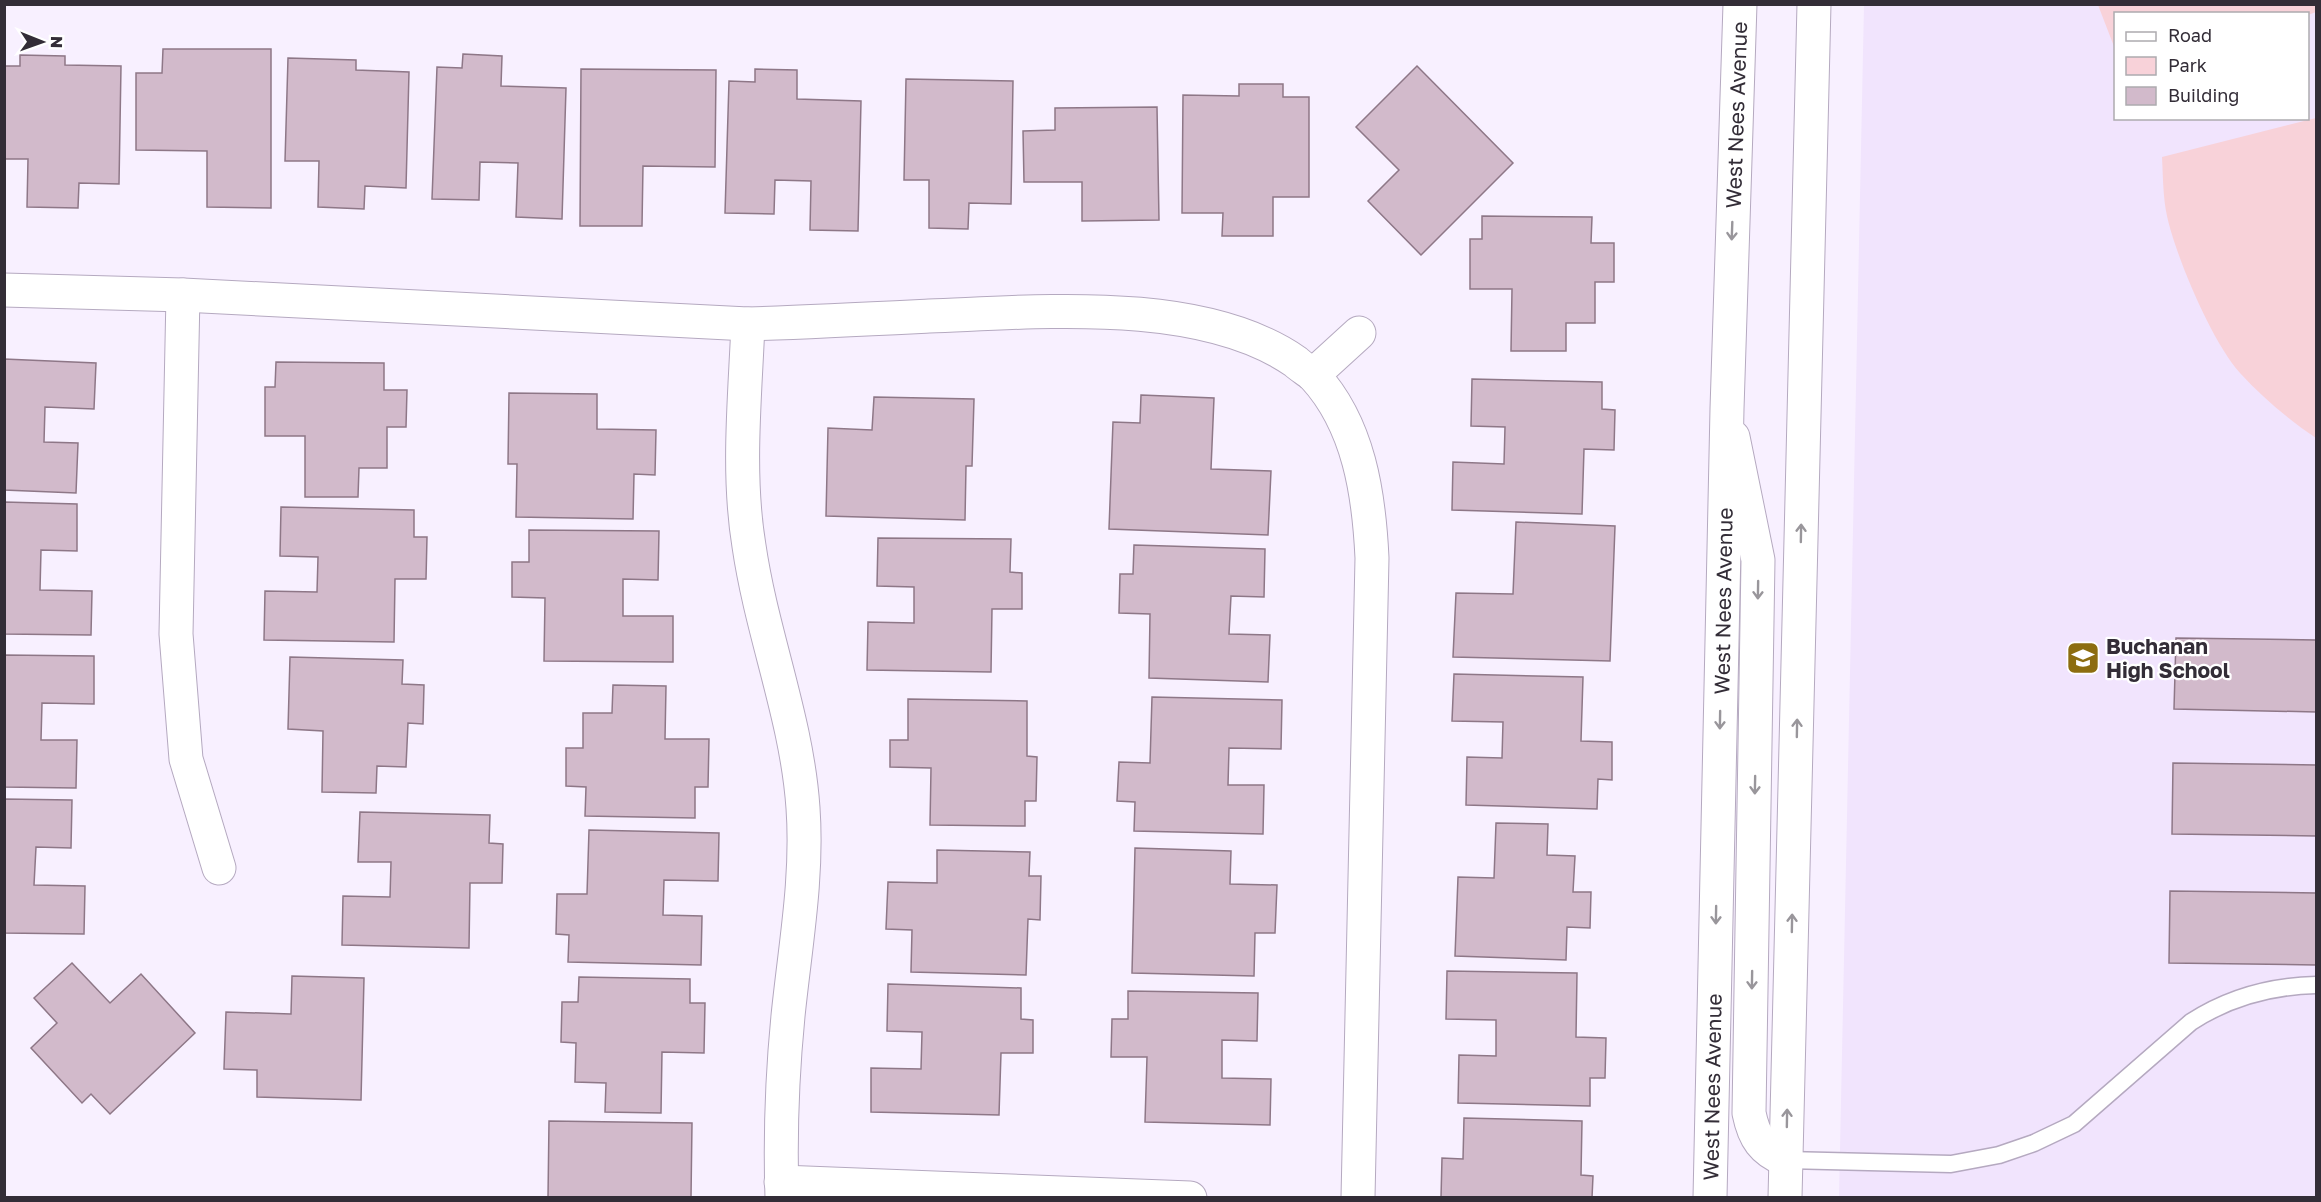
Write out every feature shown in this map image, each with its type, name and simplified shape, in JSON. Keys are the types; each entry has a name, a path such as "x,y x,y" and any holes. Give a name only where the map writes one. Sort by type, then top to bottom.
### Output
{"street":[{"name":"West Nees Avenue","path":"1710,1197 1727,409 1740,4"},
{"path":"1785,1197 1814,4"},
{"path":"4,290 183,295 748,324 1051,311 1147,316 1225,328 1277,349 1314,375 1342,417 1359,458 1370,509 1371,570 1358,1197"},
{"path":"183,295 176,634 186,759 219,868"},
{"path":"748,324 743,478 748,546 788,707 803,808 802,912 784,1071 781,1190 1190,1197"},
{"path":"1314,375 1359,333"},
{"path":"1727,409 1758,560 1749,1113 1752,1130 1760,1144 1786,1160"}],"lane":[{"path":"1786,1160 1951,1164 1999,1155 2034,1143 2074,1124 2191,1022 2209,1010 2231,1000 2284,987 2316,985"}],"shaded area":[{"name":"Buchanan High School","path":"1864,5 2316,5 2316,1197 1839,1197"}],"green space":[{"path":"2316,4 2316,12 2309,15 2309,12 2114,12 2114,46 2098,5"},
{"path":"2316,118 2316,438 2286,416 2240,373 2207,321 2178,253 2167,216 2162,157"}],"building":[{"path":"163,49 271,49 271,208 207,207 207,151 136,150 136,73 162,73"},
{"path":"463,54 502,56 501,86 566,88 562,219 516,217 518,163 480,162 479,200 432,199 437,67 462,68"},
{"path":"20,55 65,56 65,65 121,66 119,184 79,183 78,208 27,207 28,159 4,159 4,66 20,66"},
{"path":"288,58 356,60 356,70 409,72 406,188 365,186 364,209 318,207 319,161 285,161"},
{"path":"1417,66 1513,163 1421,255 1368,201 1399,170 1356,127"},
{"path":"581,69 716,70 715,167 643,166 642,226 580,226"},
{"path":"755,69 797,70 797,99 861,101 858,231 810,230 811,181 775,180 774,214 725,213 729,81 755,82"},
{"path":"906,79 1013,81 1011,204 969,203 968,229 929,228 929,180 904,180"},
{"path":"1239,84 1283,84 1283,97 1309,97 1309,197 1273,197 1273,236 1222,236 1223,213 1182,213 1183,95 1239,96"},
{"path":"1157,107 1159,220 1082,221 1082,182 1024,182 1023,131 1055,130 1055,108"},
{"path":"1482,216 1592,217 1591,243 1614,243 1614,282 1595,282 1595,323 1566,323 1566,351 1511,351 1512,289 1470,289 1470,239 1482,239"},
{"path":"4,359 96,363 94,409 45,407 44,442 78,443 76,493 4,490"},
{"path":"276,362 384,363 384,390 407,390 406,427 387,427 387,468 359,468 358,497 305,497 305,436 265,436 265,387 275,387"},
{"path":"1472,379 1602,382 1602,409 1615,410 1614,450 1584,449 1582,514 1452,510 1453,462 1504,464 1505,427 1471,426"},
{"path":"509,393 597,394 597,429 656,430 655,475 634,474 633,519 516,517 517,464 508,464"},
{"path":"1141,395 1214,398 1211,469 1271,471 1268,535 1109,529 1113,422 1140,423"},
{"path":"874,397 974,399 972,466 966,466 965,520 826,516 828,428 872,430"},
{"path":"4,502 77,504 77,551 41,550 40,590 92,591 91,635 4,634"},
{"path":"281,507 414,510 414,537 427,537 426,579 395,579 394,642 264,640 265,591 317,592 318,557 280,556"},
{"path":"1516,522 1615,526 1610,661 1453,657 1456,593 1513,594"},
{"path":"529,530 659,531 658,580 623,579 623,616 673,616 673,662 544,661 545,598 512,597 512,562 529,562"},
{"path":"878,538 1011,539 1010,572 1022,573 1022,609 992,609 991,672 867,670 868,622 914,623 914,587 877,586"},
{"path":"1134,545 1265,549 1264,597 1231,596 1229,634 1270,635 1268,682 1149,678 1150,614 1119,613 1120,574 1133,574"},
{"path":"2176,638 2316,640 2316,712 2174,709"},
{"path":"4,655 94,656 94,704 42,703 41,740 77,740 76,788 4,787"},
{"path":"290,657 403,660 402,684 424,685 423,724 408,723 406,767 377,766 376,793 322,792 323,731 288,729"},
{"path":"1454,674 1583,677 1581,741 1612,742 1612,780 1598,779 1597,809 1466,805 1467,757 1502,758 1503,722 1452,721"},
{"path":"613,685 666,686 665,739 709,739 708,787 695,787 695,818 585,816 586,787 566,786 566,748 583,748 583,713 612,713"},
{"path":"1152,697 1282,700 1281,749 1229,748 1228,785 1264,785 1263,834 1134,831 1135,802 1117,801 1119,762 1150,763"},
{"path":"908,699 1027,701 1027,756 1037,757 1036,801 1025,801 1025,826 930,825 931,768 890,767 890,740 908,740"},
{"path":"2173,763 2316,765 2316,836 2172,834"},
{"path":"4,799 72,800 71,848 36,847 34,885 85,886 84,934 4,933"},
{"path":"360,812 490,815 489,843 503,844 502,883 470,883 469,948 342,945 343,896 390,897 391,862 358,862"},
{"path":"1496,823 1548,824 1547,855 1575,856 1573,892 1591,892 1590,928 1567,927 1566,960 1455,956 1458,877 1494,878"},
{"path":"589,830 719,833 718,881 664,880 663,915 702,916 701,965 568,962 569,935 556,934 557,894 587,894"},
{"path":"1135,848 1231,851 1230,884 1277,885 1275,933 1255,933 1254,976 1132,973"},
{"path":"937,850 1030,852 1029,876 1041,876 1040,920 1028,919 1026,975 911,972 912,930 886,929 888,882 937,883"},
{"path":"2170,891 2316,893 2316,965 2169,963"},
{"path":"72,963 110,1003 141,974 195,1033 110,1114 91,1094 82,1103 31,1048 57,1023 34,998"},
{"path":"1447,971 1577,973 1576,1037 1606,1038 1605,1078 1590,1078 1590,1106 1458,1103 1459,1055 1496,1056 1496,1020 1446,1019"},
{"path":"292,976 364,978 361,1100 257,1097 257,1070 224,1069 226,1012 291,1014"},
{"path":"579,977 690,979 690,1003 705,1003 704,1053 662,1052 661,1113 605,1112 606,1083 575,1082 576,1043 561,1042 562,1002 578,1002"},
{"path":"888,984 1021,988 1021,1019 1033,1020 1033,1053 1001,1053 999,1115 871,1112 871,1068 921,1069 922,1032 887,1031"},
{"path":"1128,991 1258,993 1257,1041 1222,1040 1222,1078 1271,1079 1270,1125 1145,1122 1147,1057 1111,1057 1112,1019 1128,1019"},
{"path":"1464,1118 1582,1121 1581,1175 1593,1176 1592,1198 1441,1198 1442,1158 1463,1159"},
{"path":"549,1121 692,1123 691,1198 548,1198"}],"place":[{"name":"Buchanan High School","path":"2083,658"}]}
